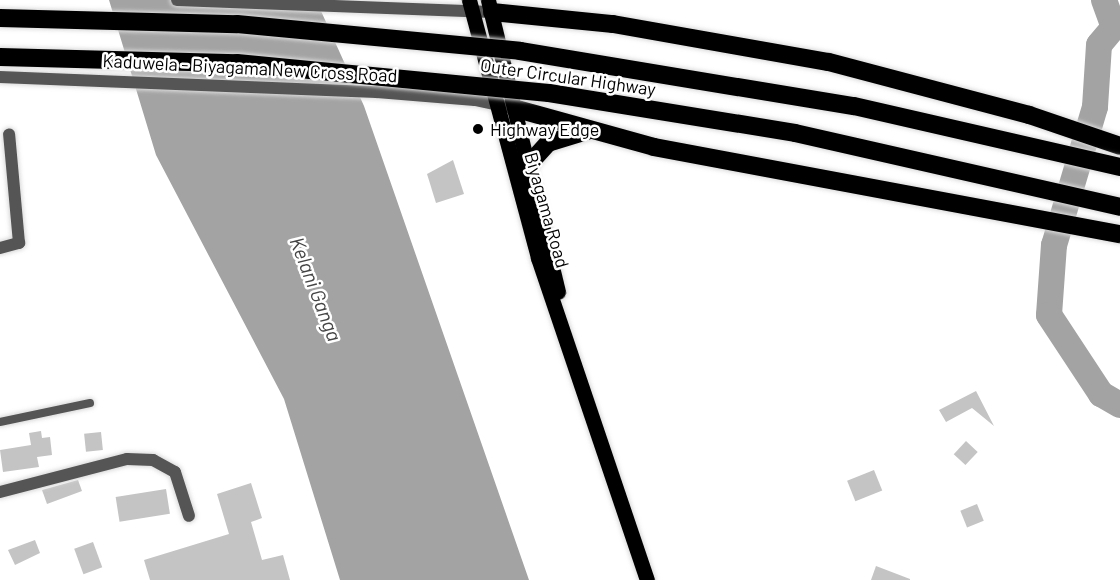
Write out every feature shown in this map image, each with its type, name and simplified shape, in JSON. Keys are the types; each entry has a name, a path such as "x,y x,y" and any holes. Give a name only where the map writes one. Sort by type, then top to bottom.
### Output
{"highway":[{"path":"490,6 613,24 829,62 1029,115 1120,146"},
{"name":"Outer Circular Highway","path":"0,18 237,24 520,51 822,99 1120,166"},
{"name":"Outer Circular Highway","path":"0,57 237,63 549,93 795,133 1120,207"},
{"path":"517,109 588,130 719,160 1120,234"},
{"path":"530,163 548,143 588,130"}],"main road":[{"name":"Biyagama Road","path":"470,6 538,258 563,325 647,580"},
{"name":"Biyagama Road","path":"490,6 552,252 563,325"}],"street":[{"path":"177,0 336,7 490,6"},
{"name":"Kaduwela - Biyagama New Cross Road","path":"0,77 57,76 377,92 498,104 517,109"},
{"path":"0,248 19,243 9,134"},
{"path":"0,492 128,459 153,460 175,472 189,516"}],"lane":[{"path":"0,422 90,403"}],"water":[{"name":"Kelani Ganga","path":"109,0 316,0 364,106 529,580 340,580 284,399 156,155"}],"building":[{"path":"453,160 464,194 436,203 427,174"},
{"path":"976,391 994,426 972,408 946,422 939,410"},
{"path":"41,431 42,438 50,437 52,455 37,457 39,467 3,472 0,450 31,445 29,433"},
{"path":"101,432 103,450 86,452 84,434"},
{"path":"966,441 978,452 965,465 954,454"},
{"path":"874,470 882,490 855,501 847,481"},
{"path":"78,480 82,491 47,504 42,490"},
{"path":"251,483 262,518 251,522 262,560 283,555 290,580 150,580 144,560 229,534 217,494"},
{"path":"166,489 170,514 120,522 116,497"},
{"path":"977,504 984,521 967,527 960,511"},
{"path":"35,540 40,553 15,565 8,550"},
{"path":"93,542 102,567 83,574 74,549"},
{"path":"876,566 910,579 910,580 871,580"}],"waterway":[{"path":"1104,0 1114,27 1099,45 1095,107 1054,245 1049,315 1101,394 1120,405"}],"place":[{"name":"Highway Edge","path":"478,129"}]}
